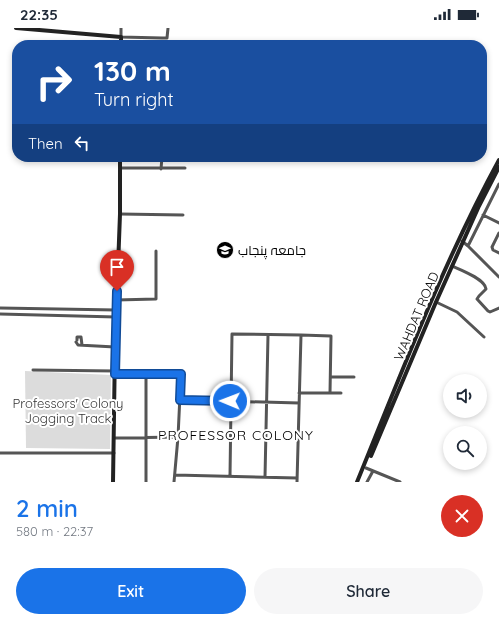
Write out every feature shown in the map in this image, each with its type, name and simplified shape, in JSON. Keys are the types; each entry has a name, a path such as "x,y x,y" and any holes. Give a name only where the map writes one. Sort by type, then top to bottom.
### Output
{"main road":[{"path":"16,28 62,30 121,37"},
{"name":"WAHDAT ROAD","path":"359,482 432,302 499,160"},
{"path":"113,482 120,162"},
{"name":"WAHDAT ROAD","path":"359,482 452,266 461,241 499,167"}],"street":[{"path":"121,28 121,37 167,38 168,28"},
{"path":"161,168 162,162"},
{"path":"120,168 185,168"},
{"path":"468,246 499,184"},
{"path":"120,214 183,215"},
{"path":"483,215 499,223"},
{"path":"498,236 492,247 493,250 499,253"},
{"path":"461,241 499,277"},
{"path":"116,300 156,299 156,251"},
{"path":"452,266 484,284 486,289 477,299 488,311 493,312 499,308"},
{"path":"436,302 457,312 484,337"},
{"path":"0,308 116,310"},
{"path":"0,314 116,317"},
{"path":"234,482 232,476 230,401 232,334 331,336 330,393"},
{"path":"265,477 268,335"},
{"path":"297,482 301,335"},
{"path":"82,345 81,337 77,337 77,345 115,347"},
{"path":"34,370 181,374 174,482"},
{"path":"146,374 146,482"},
{"path":"331,377 354,377"},
{"path":"300,393 341,393"},
{"path":"180,400 299,403"},
{"path":"114,438 178,437"},
{"path":"0,453 114,453"},
{"path":"366,468 400,482"},
{"path":"367,482 373,471"},
{"path":"175,475 297,478"}],"green space":[{"name":"Professors' Colony Jogging Track","path":"25,371 111,375 110,449 26,448"}],"place":[{"name":"جامعہ پنجاب","path":"225,250"}],"district":[{"name":"PROFESSOR COLONY","path":"236,435"}],"route":[{"path":"117,291 115,374 181,374 180,400 230,401"}]}
